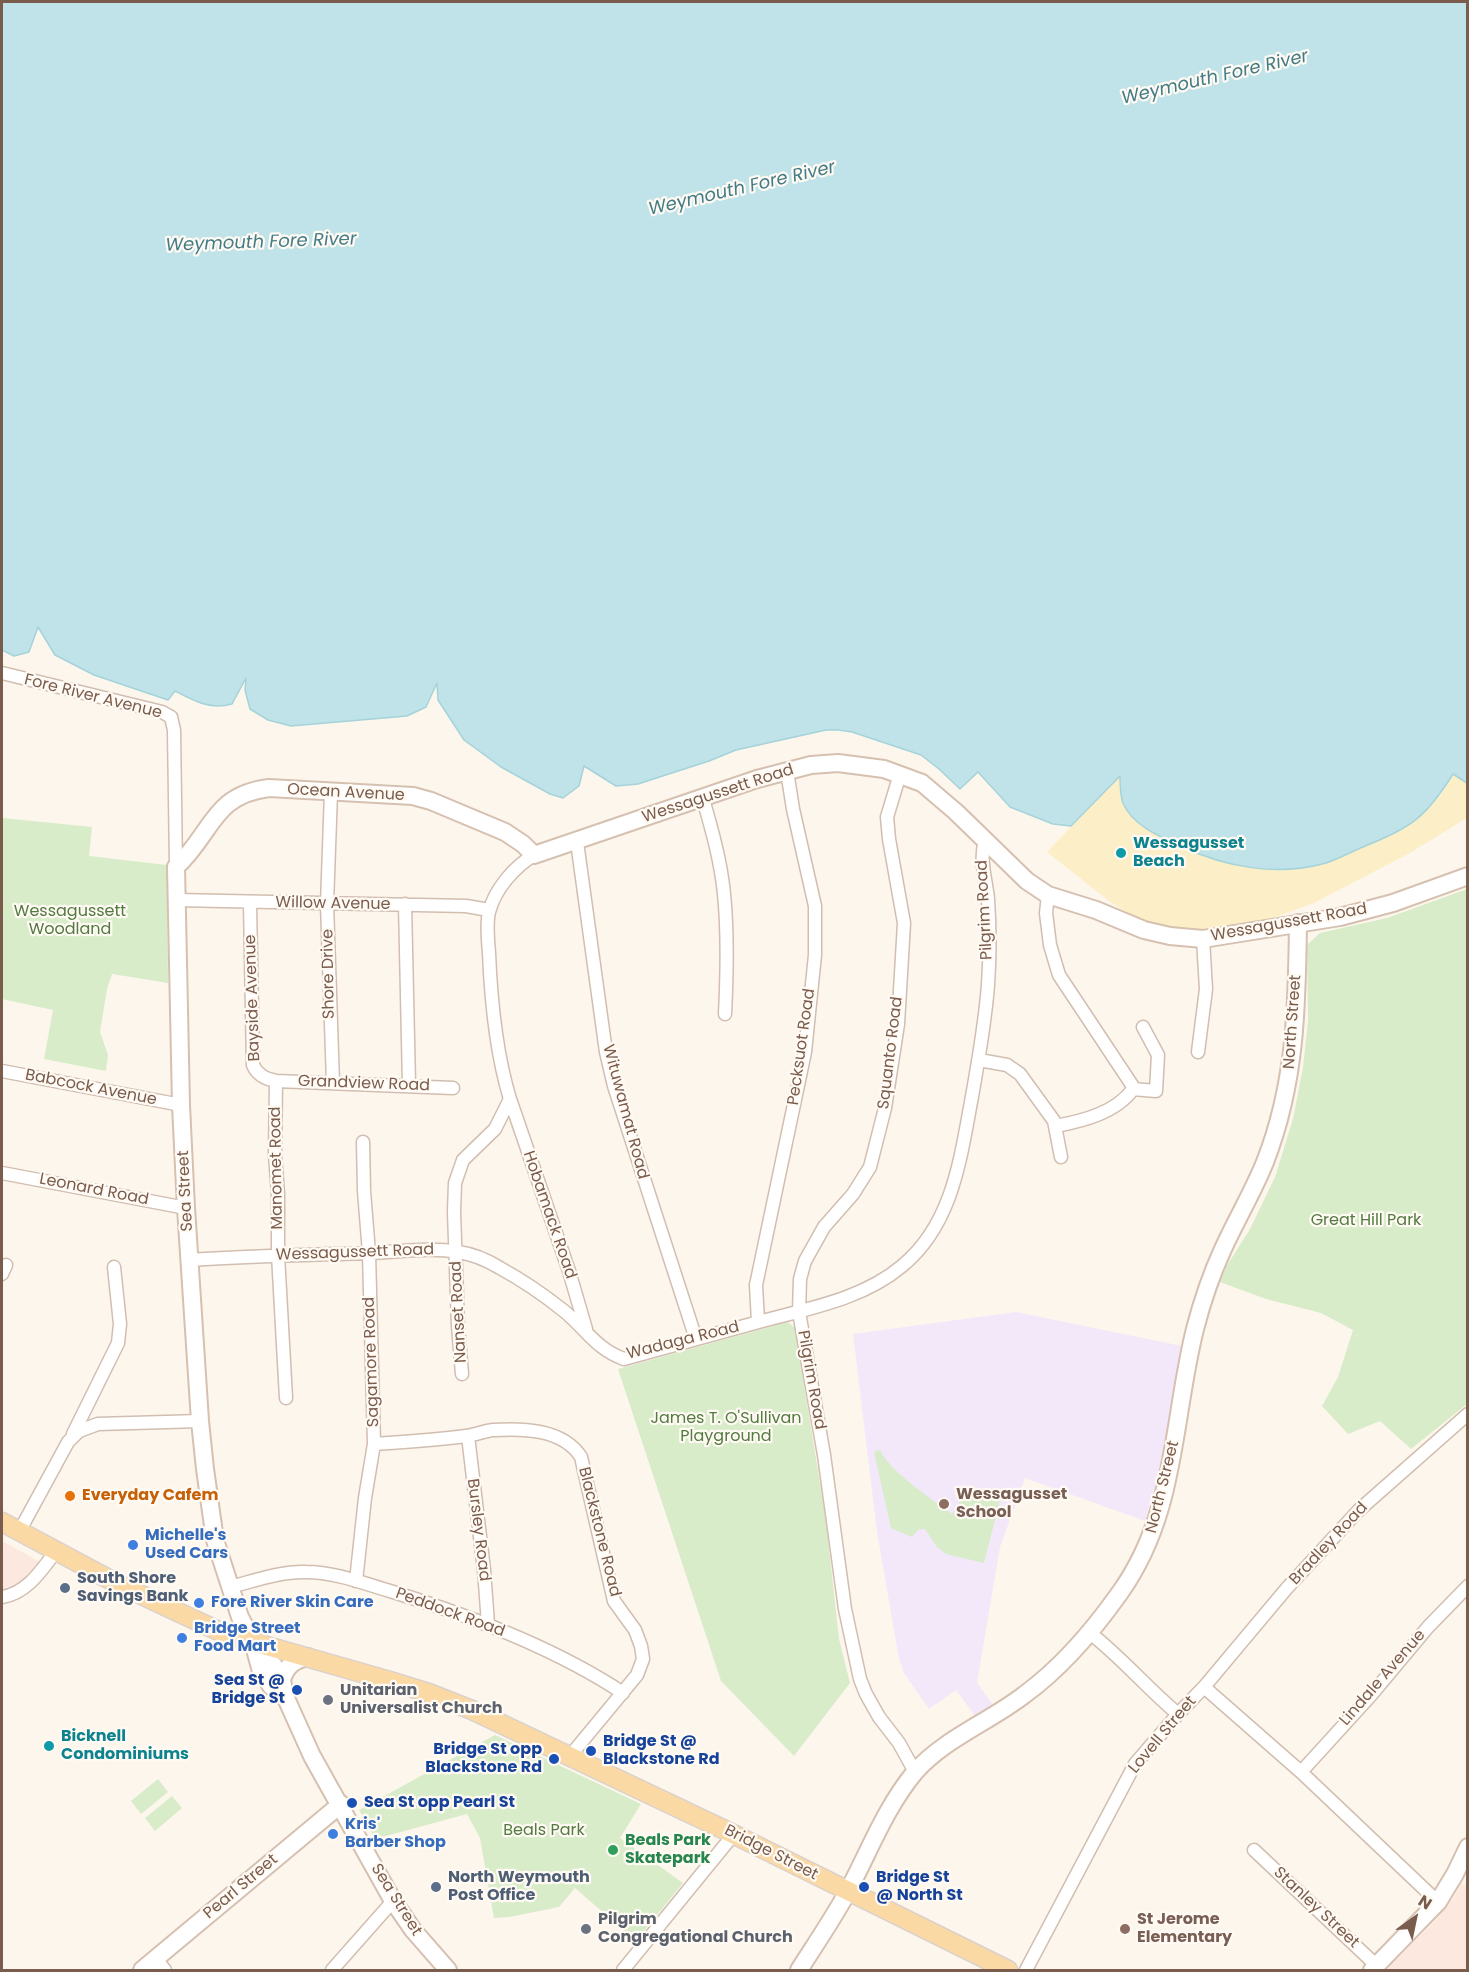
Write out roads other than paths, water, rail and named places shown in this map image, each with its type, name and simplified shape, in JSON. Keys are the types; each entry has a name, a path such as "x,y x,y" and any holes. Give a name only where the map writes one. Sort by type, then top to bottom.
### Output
{"main road":[{"name":"Bridge Street","path":"2,1522 129,1589 225,1634 429,1693 472,1710 734,1834 1008,1971"}],"street":[{"name":"Fore River Avenue","path":"4,677 162,712 173,721 174,730"},
{"name":"Sea Street","path":"174,730 181,1105 186,1208 200,1421 215,1540 240,1617 253,1642 261,1671 271,1686 284,1688 317,1765 332,1793 341,1804 393,1901 413,1930 448,1971"},
{"name":"Wessagussett Road","path":"189,1260 278,1254 455,1251 454,1193 458,1172 470,1152 495,1129 510,1100 502,1072 490,978 487,924 489,910 498,891 512,871 534,855 704,799 757,779 811,765 838,763 862,765 900,774 930,789 1027,881 1048,896 1096,910 1157,934 1203,939 1340,917 1393,903 1467,876"},
{"name":"Pecksuot Road","path":"758,1322 756,1285 805,1052 815,955 815,906 793,809 787,771"},
{"name":"Squanto Road","path":"799,1312 800,1279 805,1261 824,1227 853,1194 870,1167 885,1108 898,1024 904,923 889,839 888,817 900,774"},
{"name":"Ocean Avenue","path":"176,867 192,851 228,802 252,790 269,788 413,796 431,801 505,832 534,855"},
{"name":"Shore Drive","path":"332,792 327,904 333,1083"},
{"path":"704,799 724,892 727,941 725,1014"},
{"name":"Pilgrim Road","path":"915,1772 899,1743 879,1717 860,1679 844,1608 824,1455 799,1312 855,1293 887,1277 904,1265 930,1236 941,1216 959,1169 984,1030 989,959 988,897 982,860 985,841"},
{"name":"Wituwamat Road","path":"577,842 606,1052 614,1086 696,1339"},
{"path":"1048,896 1046,913 1050,945 1059,975 1133,1089"},
{"name":"Willow Avenue","path":"176,900 405,904 466,906 489,910"},
{"name":"Bayside Avenue","path":"250,903 253,1065 261,1076 276,1081"},
{"path":"405,904 409,1085"},
{"name":"North Street","path":"799,1971 848,1891 874,1835 915,1772 932,1755 1025,1695 1059,1664 1090,1633 1142,1560 1156,1524 1180,1418 1186,1371 1209,1285 1222,1251 1260,1174 1279,1120 1294,1046 1298,923"},
{"path":"1198,1052 1206,990 1203,939"},
{"path":"1056,1126 1102,1113 1114,1106 1133,1089 1156,1091 1158,1055 1143,1027"},
{"path":"979,1060 1007,1065 1016,1070 1056,1126 1061,1157"},
{"name":"Babcock Avenue","path":"2,1071 181,1105"},
{"name":"Grandview Road","path":"276,1081 453,1088"},
{"name":"Manomet Road","path":"276,1081 275,1155 279,1194 278,1254 286,1398"},
{"name":"Hobamack Road","path":"510,1100 569,1271 586,1330"},
{"path":"495,1129 521,1136"},
{"name":"Sagamore Road","path":"356,1581 365,1498 374,1444 369,1253 363,1142"},
{"name":"Leonard Road","path":"2,1173 186,1208"},
{"name":"Wadaga Road","path":"455,1251 474,1255 498,1267 562,1310 610,1354 624,1359 799,1312"},
{"name":"Nanset Road","path":"455,1251 462,1374"},
{"path":"19,1532 71,1438 118,1343 120,1324 114,1267"},
{"name":"Bradley Road","path":"1204,1688 1287,1588 1359,1510 1467,1414"},
{"path":"71,1438 87,1426 98,1424 200,1421"},
{"name":"Blackstone Road","path":"374,1444 468,1436 492,1430 531,1430 563,1439 574,1447 581,1457 614,1601 635,1630 643,1659 638,1675 570,1756"},
{"name":"Bursley Road","path":"468,1436 488,1624"},
{"path":"2,1597 10,1596 29,1584 56,1551"},
{"name":"Peddock Road","path":"230,1587 293,1572 308,1572 356,1581 488,1624 576,1665 623,1693"},
{"name":"Lindale Avenue","path":"1301,1772 1372,1694 1428,1626 1467,1586"},
{"path":"1090,1633 1129,1666 1150,1690 1178,1714"},
{"path":"284,1688 284,1672 291,1664 308,1657"},
{"name":"Lovell Street","path":"1026,1971 1135,1764 1204,1688 1301,1772 1438,1902"},
{"name":"Pearl Street","path":"142,1971 160,1965 341,1804"},
{"path":"622,1971 734,1834"},
{"path":"1375,1968 1438,1902 1455,1874 1467,1847"},
{"name":"Stanley Street","path":"1254,1850 1375,1968"},
{"path":"332,1971 393,1901"}],"water":[{"name":"Weymouth Fore River","path":"2,2 1467,2 1467,783 1453,774 1434,802 1416,820 1393,833 1326,863 1289,869 1252,868 1197,853 1147,829 1127,811 1121,793 1120,776 1071,826 1053,824 1010,807 978,772 960,789 921,755 852,732 826,730 736,750 638,784 616,786 584,766 579,786 563,798 550,794 501,767 464,740 438,700 437,683 426,707 407,716 291,726 268,720 250,709 245,690 246,678 232,704 216,706 196,701 175,691 168,700 94,675 55,655 38,627 29,652 14,656 2,650"}],"place":[{"name":"Wessagusset Beach","path":"1121,853"},
{"name":"Everyday Cafem","path":"70,1496"},
{"name":"Wessagusset School","path":"944,1504"},
{"name":"Michelle's Used Cars","path":"133,1545"},
{"name":"South Shore Savings Bank","path":"65,1588"},
{"name":"Fore River Skin Care","path":"199,1603"},
{"name":"Bridge Street Food Mart","path":"182,1638"},
{"name":"Sea St @ Bridge St","path":"297,1690"},
{"name":"Unitarian Universalist Church","path":"328,1700"},
{"name":"Bicknell Condominiums","path":"49,1746"},
{"name":"Bridge St @ Blackstone Rd","path":"591,1751"},
{"name":"Bridge St opp Blackstone Rd","path":"554,1759"},
{"name":"Sea St opp Pearl St","path":"352,1803"},
{"name":"Kris' Barber Shop","path":"333,1834"},
{"name":"Beals Park Skatepark","path":"613,1850"},
{"name":"North Weymouth Post Office","path":"436,1887"},
{"name":"Bridge St @ North St","path":"864,1887"},
{"name":"Pilgrim Congregational Church","path":"586,1929"},
{"name":"St Jerome Elementary","path":"1125,1929"}],"park label":[{"name":"Wessagussett Woodland","path":"70,921"},
{"name":"Great Hill Park","path":"1366,1221"},
{"name":"James T. O'Sullivan Playground","path":"726,1428"},
{"name":"Beals Park","path":"544,1831"}]}
